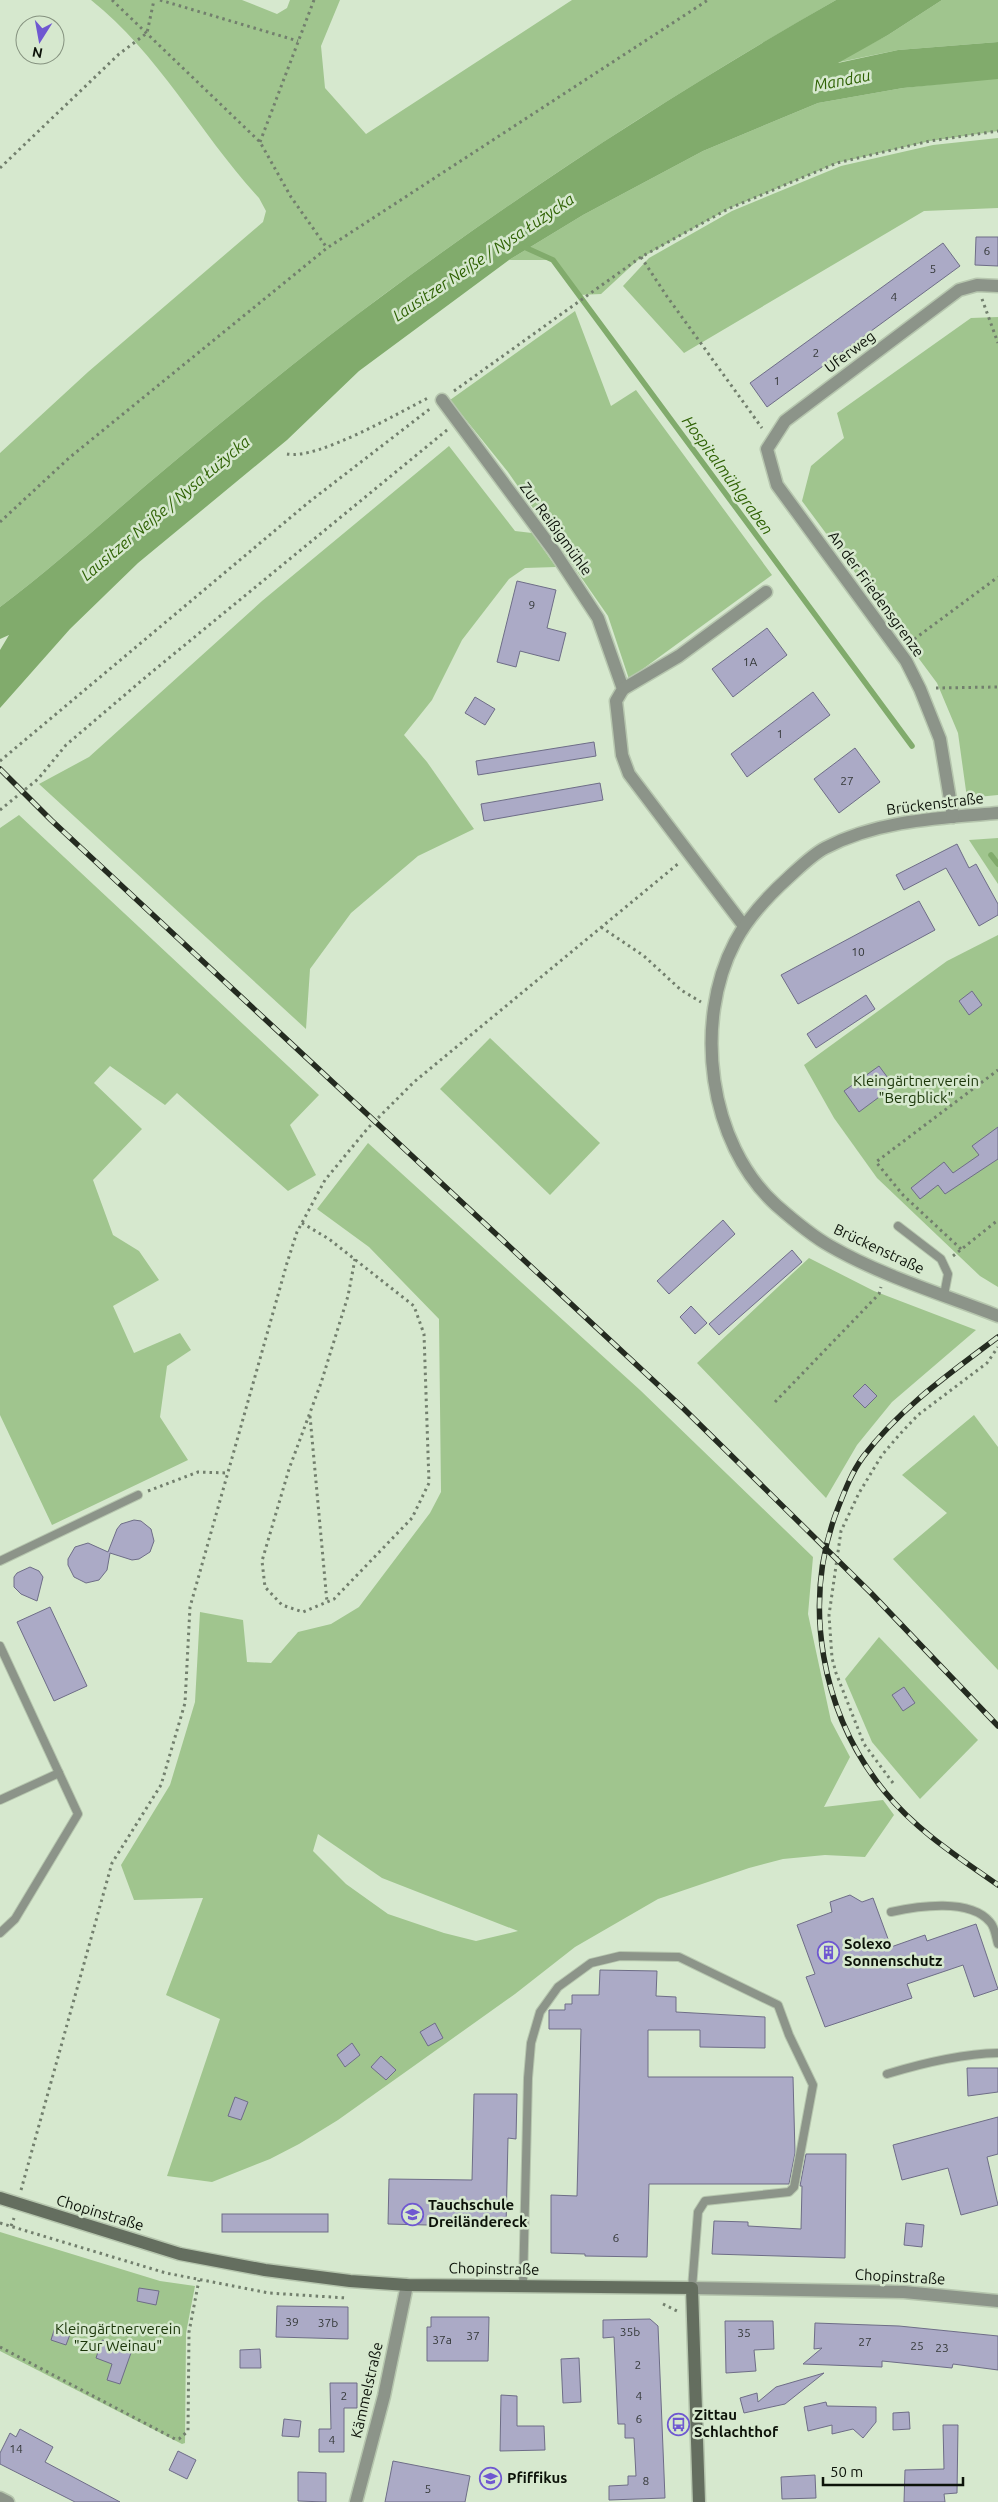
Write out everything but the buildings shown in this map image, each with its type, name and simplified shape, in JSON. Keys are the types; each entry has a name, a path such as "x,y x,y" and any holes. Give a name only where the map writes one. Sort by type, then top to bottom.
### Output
{"main road":[{"name":"Chopinstraße","path":"0,2198 180,2254 265,2270 350,2281 407,2285 692,2288"},
{"path":"692,2288 700,2502"}],"street":[{"name":"Uferweg","path":"772,441 785,421 959,290 977,285 998,286"},
{"name":"Zur Reißigmühle","path":"439,397 554,550 598,618 623,689"},
{"name":"An der Friedensgrenze","path":"772,441 767,449 777,485 898,650 920,689 940,739 953,817"},
{"path":"744,926 630,774 622,755 616,701 623,689 679,656 766,592"},
{"name":"Brückenstraße","path":"998,813 886,826 855,835 823,849 779,886 744,926 725,966 717,991 714,1015 713,1067 723,1117 732,1143 744,1164 775,1204 829,1246 998,1316"},
{"name":"Kämmelstraße","path":"356,2502 384,2396 407,2285"},
{"name":"Chopinstraße","path":"692,2288 904,2292 998,2301"},
{"path":"0,2498 8,2502"}],"lane":[{"path":"898,1226 941,1259 948,1274 944,1294"},
{"path":"0,1561 138,1495"},
{"path":"0,1646 78,1814 15,1919 0,1933"},
{"path":"0,1800 59,1772"},
{"path":"891,1912 938,1905 973,1911 991,1922 998,1944"},
{"path":"523,2286 528,2078 531,2043 540,2012 558,1987 590,1963 620,1956 679,1957 778,2006 813,2085 794,2187 789,2192 705,2201 698,2212 692,2288"},
{"path":"887,2074 924,2062 980,2053 998,2053"}],"path":[{"path":"112,0 260,142 291,197 328,248"},
{"path":"0,168 120,54 147,34 154,0"},
{"path":"160,0 298,41"},
{"path":"260,142 314,0"},
{"path":"0,522 69,458 328,248 708,0"},
{"path":"288,454 297,456 317,451 453,392 595,288 641,257 728,209 837,163 930,141 998,131"},
{"path":"641,257 666,295 772,441"},
{"path":"977,285 998,343"},
{"path":"0,761 310,502 439,397 453,392"},
{"path":"0,810 38,779 66,745 147,676 457,421"},
{"path":"898,650 998,577"},
{"path":"920,689 998,687"},
{"path":"17,2204 112,1863 161,1785 186,1703 190,1607 287,1263 302,1222 325,1180 368,1128 414,1082 689,855"},
{"path":"601,927 644,956 681,990 701,1003"},
{"path":"961,1249 903,1195 876,1162 998,1070"},
{"path":"944,1266 961,1249 998,1220"},
{"path":"302,1222 329,1239 414,1306 424,1334 429,1483 412,1518 334,1599 303,1612 282,1605 265,1587 262,1560 288,1469 310,1414 348,1296 354,1259"},
{"path":"775,1402 879,1294 881,1287"},
{"path":"893,1783 864,1744 836,1673 829,1615 842,1532 859,1493 878,1462 900,1434 918,1415 987,1363 998,1346"},
{"path":"310,1414 327,1602"},
{"path":"155,1489 198,1472 227,1474"},
{"path":"0,2223 117,2260 199,2280 269,2293 356,2299"},
{"path":"0,2347 175,2439 179,2439 188,2431 189,2332 199,2280"}],"green space":[{"path":"91,0 242,0 277,14 287,8 290,0 340,0 321,46 325,88 366,134 572,0 836,0 640,118 513,202 390,290 233,413 0,607 0,453 88,372 263,222 266,211 259,198 238,174 159,70 115,21"},
{"path":"942,0 998,0 998,42 898,50 835,63 888,35"},
{"path":"998,79 998,131 930,141 837,163 728,209 639,259 601,294 579,295 552,260 509,260 583,215 703,151 818,103 903,88"},
{"path":"998,138 998,208 924,211 684,353 623,286 649,258 732,211 841,166 933,145"},
{"path":"575,311 611,406 636,390 772,575 629,679 608,616 508,472 450,400"},
{"path":"998,317 998,795 967,798 958,733 937,683 802,501 811,466 844,438 837,413 971,318"},
{"path":"449,446 515,531 532,533 556,567 525,568 509,579 462,640 432,700 404,735 427,762 474,829 418,856 351,913 310,969 306,1029 39,784 89,757 262,601"},
{"path":"19,815 319,1095 290,1125 316,1175 288,1191 177,1093 165,1105 110,1066 94,1083 142,1129 93,1180 113,1235 139,1251 159,1280 113,1306 134,1353 180,1333 191,1350 167,1366 160,1417 188,1460 52,1525 0,1415 0,828"},
{"path":"998,838 998,884 969,840"},
{"name":"Kleingärtnerverein \"Bergblick\"","path":"998,935 998,1287 980,1276 877,1178 834,1118 804,1065 947,961"},
{"path":"490,1038 600,1143 550,1195 440,1089"},
{"path":"368,1143 640,1390 813,1557 808,1614 831,1721 850,1757 824,1807 883,1800 894,1815 865,1857 825,1855 783,1859 749,1868 658,1899 575,1947 515,1994 338,2120 270,2159 212,2182 167,2176 220,2019 166,1995 203,1898 134,1900 121,1865 170,1785 195,1702 200,1612 243,1620 247,1662 271,1663 298,1632 331,1624 359,1607 430,1513 441,1492 439,1319 369,1247 317,1209","holes":["318,1834 382,1878 518,1931 476,1941 444,1933 388,1914 346,1884 313,1851"]},
{"path":"809,1258 874,1291 976,1330 892,1402 857,1445 826,1498 697,1363"},
{"path":"974,1415 998,1447 998,1670 893,1559 947,1513 902,1475"},
{"path":"879,1637 978,1740 920,1799 872,1742 845,1679"},
{"name":"Kleingärtnerverein \"Zur Weinau\"","path":"0,2232 160,2281 195,2286 186,2333 185,2443 182,2444 0,2351"}],"water":[{"path":"836,0 942,0 888,35 838,63 898,50 998,42 998,79 903,88 818,103 703,151 583,215 509,260 359,371 287,440 138,563 70,629 0,708 0,650 9,635 0,639 0,607 233,413 329,336 389,291 513,202 577,159 706,77"}],"waterway":[{"name":"Hospitalmühlgraben","path":"522,246 553,260 912,746"},
{"name":"Hospitalmühlgraben","path":"991,855 998,864"}],"railway":[{"path":"0,769 51,820 684,1409 871,1593 998,1726"},
{"path":"998,1337 909,1407 877,1439 859,1463 838,1508 827,1544 821,1581 820,1619 824,1656 832,1693 845,1728 863,1761 885,1792 910,1819 938,1842 998,1885"}],"place":[{"name":"Solexo Sonnenschutz","path":"828,1953"},
{"name":"Tauchschule Dreiländereck","path":"412,2214"},
{"name":"Zittau Schlachthof","path":"678,2424"},
{"name":"Pfiffikus","path":"491,2478"}],"water label":[{"name":"Mandau","path":"842,80"},
{"name":"Lausitzer Neiße / Nysa Łużycka","path":"483,257"},
{"name":"Lausitzer Neiße / Nysa Łużycka","path":"165,508"}]}
